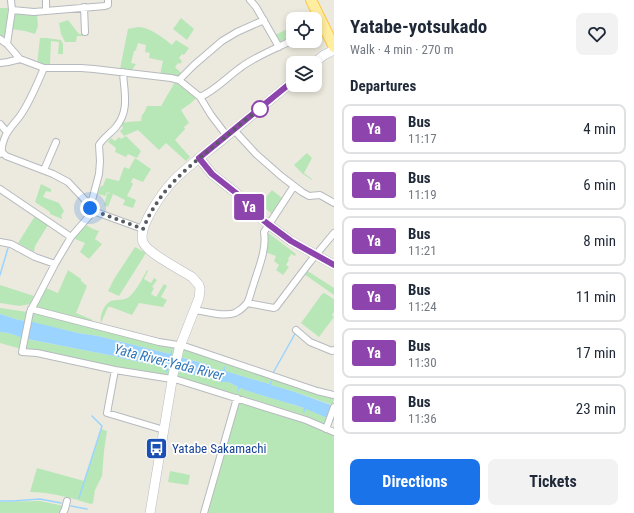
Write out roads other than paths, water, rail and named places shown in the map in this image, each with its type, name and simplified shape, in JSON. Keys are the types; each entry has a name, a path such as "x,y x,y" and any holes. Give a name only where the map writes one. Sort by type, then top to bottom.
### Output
{"main road":[{"path":"311,0 315,12"},
{"path":"322,31 334,47"}],"street":[{"path":"7,44 12,10 11,0"},
{"path":"46,0 46,10"},
{"path":"12,10 34,12 105,6 108,5 108,0"},
{"path":"250,0 264,20 279,47"},
{"path":"84,7 85,32"},
{"path":"179,80 222,41 237,32 264,20"},
{"path":"0,39 7,44 20,59 44,68 81,68 179,80 200,98 211,115 230,133 281,176 309,196 320,195 334,203"},
{"path":"200,98 220,86 240,68 286,44"},
{"path":"322,57 334,50"},
{"path":"0,63 20,59"},
{"path":"44,68 20,116 7,132 2,143 1,153 44,170 68,182 86,200 91,209 143,229"},
{"path":"123,72 125,108 116,127 99,145 99,174 91,214 71,237 55,264 31,311 22,352 37,353 115,370 172,377 306,420 334,432"},
{"path":"152,512 172,377 180,348 199,298 200,289 197,282 192,277 153,253 146,247 142,240 143,229 156,204 178,176 286,87"},
{"path":"0,124 7,132"},
{"path":"44,170 56,142"},
{"path":"199,158 212,174 236,193 268,224 286,238 334,265"},
{"path":"195,310 230,314 241,309 247,303 263,252 264,232 294,186"},
{"path":"0,189 71,237"},
{"path":"247,303 275,308 334,234"},
{"path":"0,242 11,244 35,257 55,264"},
{"path":"31,311 159,342 334,395"},
{"path":"296,330 310,342 334,350"},
{"path":"115,370 107,413 164,430"},
{"path":"204,513 237,398"},
{"path":"326,428 334,407"},
{"path":"63,513 67,501"}],"water":[{"name":"Yata River;Yada River","path":"0,314 19,320 98,336 170,354 172,350 172,355 206,364 216,370 223,370 224,366 225,371 269,384 271,380 271,385 334,406 334,421 306,409 304,413 304,408 240,388 237,392 238,387 228,382 219,382 215,379 201,375 192,375 169,368 166,372 166,367 27,339 0,332"}],"waterway":[{"path":"0,275 8,248"},
{"path":"273,373 296,332"},
{"path":"79,498 102,426 92,416"},
{"path":"0,501 40,499 61,503"},
{"path":"71,506 87,509"}],"place":[{"name":"Yatabe Sakamachi","path":"157,448"}]}
